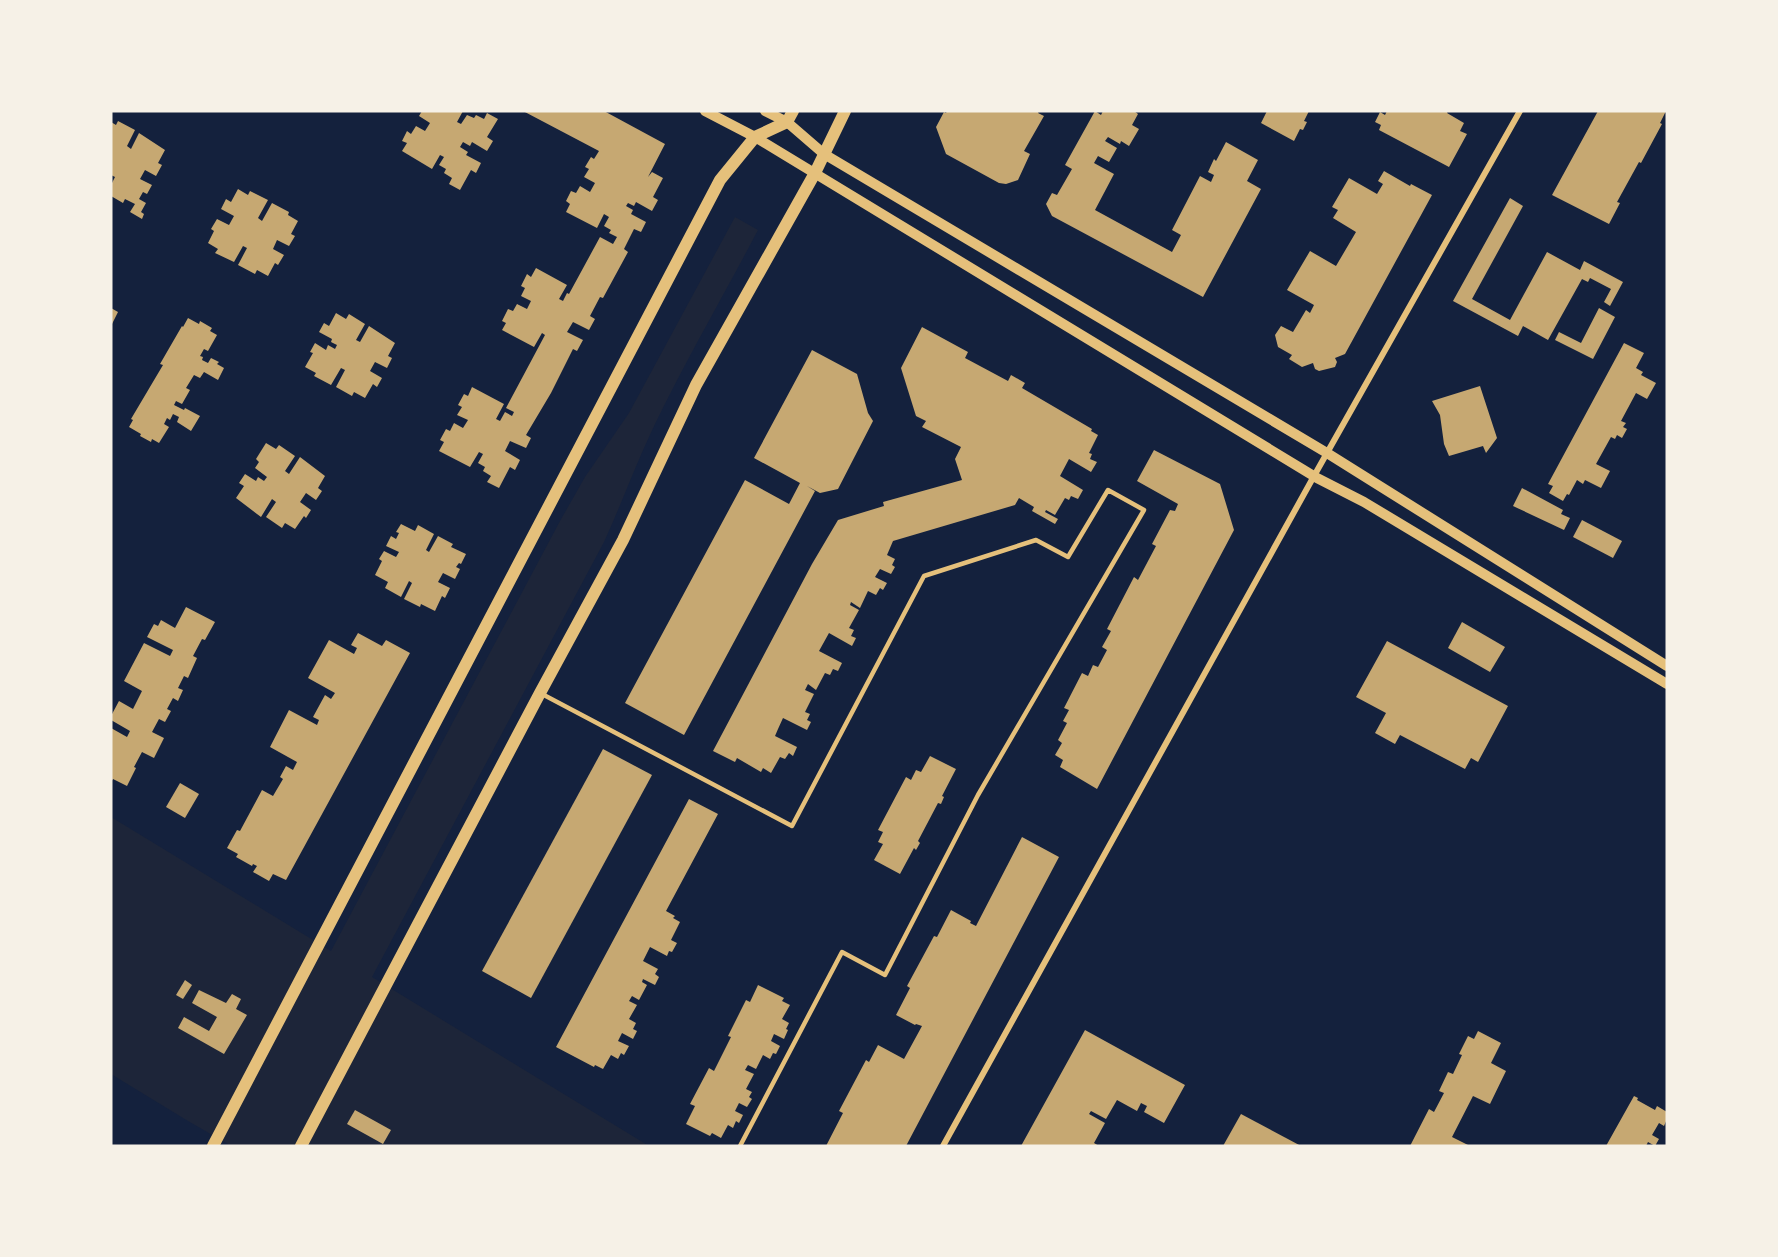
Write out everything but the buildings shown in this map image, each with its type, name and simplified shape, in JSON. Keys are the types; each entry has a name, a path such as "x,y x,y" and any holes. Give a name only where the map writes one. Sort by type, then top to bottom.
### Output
{"main road":[{"path":"301,1146 623,540 696,385 815,173 845,111"},
{"path":"213,1146 720,180 755,137 790,117"}],"street":[{"path":"705,111 755,137 1314,476 1364,502 1667,684"},
{"path":"765,111 790,117 824,154 1327,453 1667,666"},
{"path":"943,1146 1314,476 1520,111"}],"lane":[{"path":"540,693 792,826 924,576 1036,540 1068,557 1107,490 1144,510 978,795 885,975 842,952 740,1146"}],"shaded area":[{"path":"735,217 758,230 655,424 604,542 372,977 649,1146 227,1146 228,1144 111,1074 111,817 331,951 560,521 585,477 629,413"}]}
